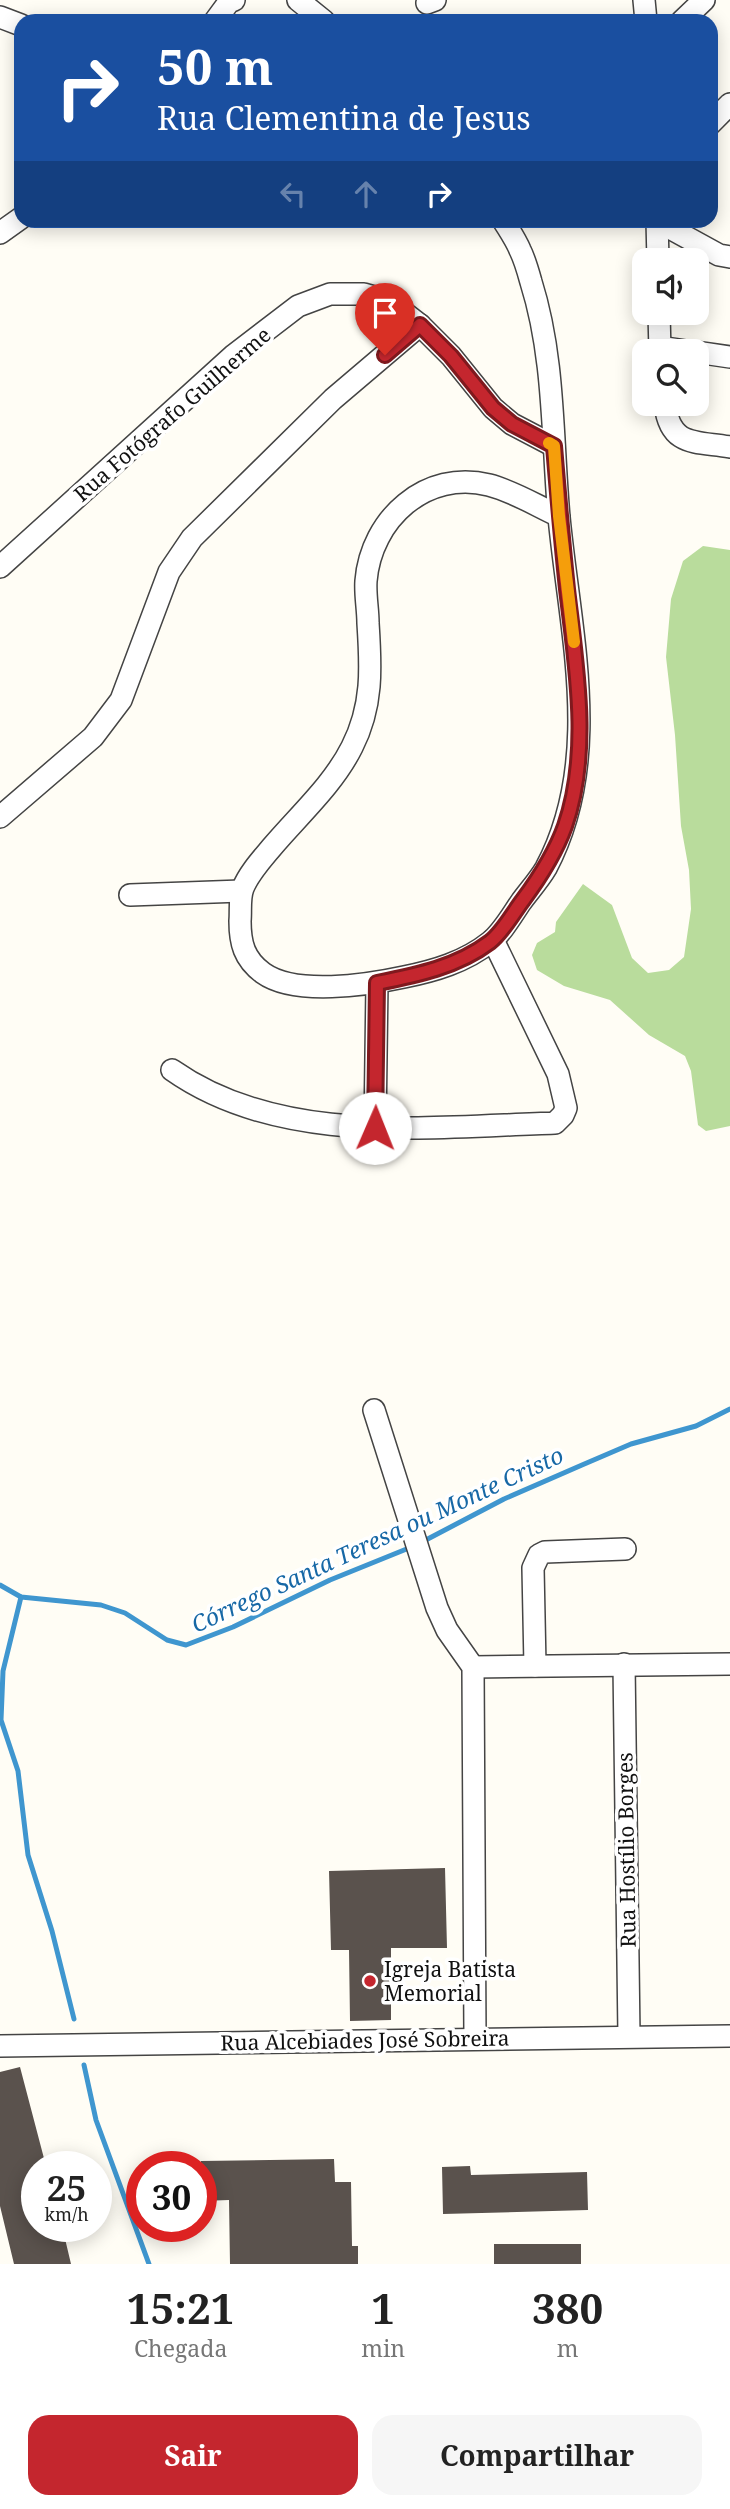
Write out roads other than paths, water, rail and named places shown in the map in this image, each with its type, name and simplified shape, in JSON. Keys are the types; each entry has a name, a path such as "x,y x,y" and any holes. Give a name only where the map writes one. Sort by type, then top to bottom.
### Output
{"street":[{"path":"220,14 229,2 234,0"},
{"path":"298,0 315,14"},
{"path":"689,14 704,0"},
{"path":"508,228 521,251 546,337 559,516 578,683 577,768 565,825 545,871 493,940 461,960 431,972 377,983 308,986 283,982 264,974 246,957 240,941 241,891 267,852 331,779 351,750 367,712 370,679 366,582 372,552 391,518 413,497 434,485 460,482 490,485 559,516"},
{"path":"657,228 658,248"},
{"path":"673,228 726,251"},
{"name":"Rua Fotógrafo Guilherme","path":"0,567 234,355 298,306 330,293 365,294 389,302 420,325 451,356 493,408 512,424 554,446"},
{"path":"0,817 93,737 121,699 169,572 192,538 333,399 420,325"},
{"path":"709,354 730,358"},
{"path":"667,416 674,432 682,438 730,447"},
{"path":"130,895 241,891"},
{"path":"172,1070 196,1087 246,1108 285,1117 375,1128 555,1123 566,1108 558,1074 493,940"},
{"path":"375,1128 377,983"},
{"path":"374,1410 437,1608 447,1630 473,1667 475,2039"},
{"path":"535,1666 533,1568 539,1555 545,1552 625,1549"},
{"name":"Rua Hostílio Borges","path":"624,1664 629,2036"},
{"path":"473,1667 730,1664"},
{"name":"Rua Alcebiades José Sobreira","path":"0,2046 730,2036"}],"waterway":[{"name":"Córrego Santa Teresa ou Monte Cristo","path":"422,1542 504,1499 582,1465 631,1444 696,1426 730,1409"},
{"name":"Córrego Santa Teresa ou Monte Cristo","path":"0,1585 21,1597 101,1605 125,1613 167,1640 186,1645 233,1627 330,1580 414,1546"},
{"path":"21,1597 3,1671 1,1720 18,1771 28,1855 52,1931 74,2019"},
{"path":"84,2065 96,2120 149,2264"}],"place":[{"name":"Igreja Batista Memorial","path":"370,1981"}]}
